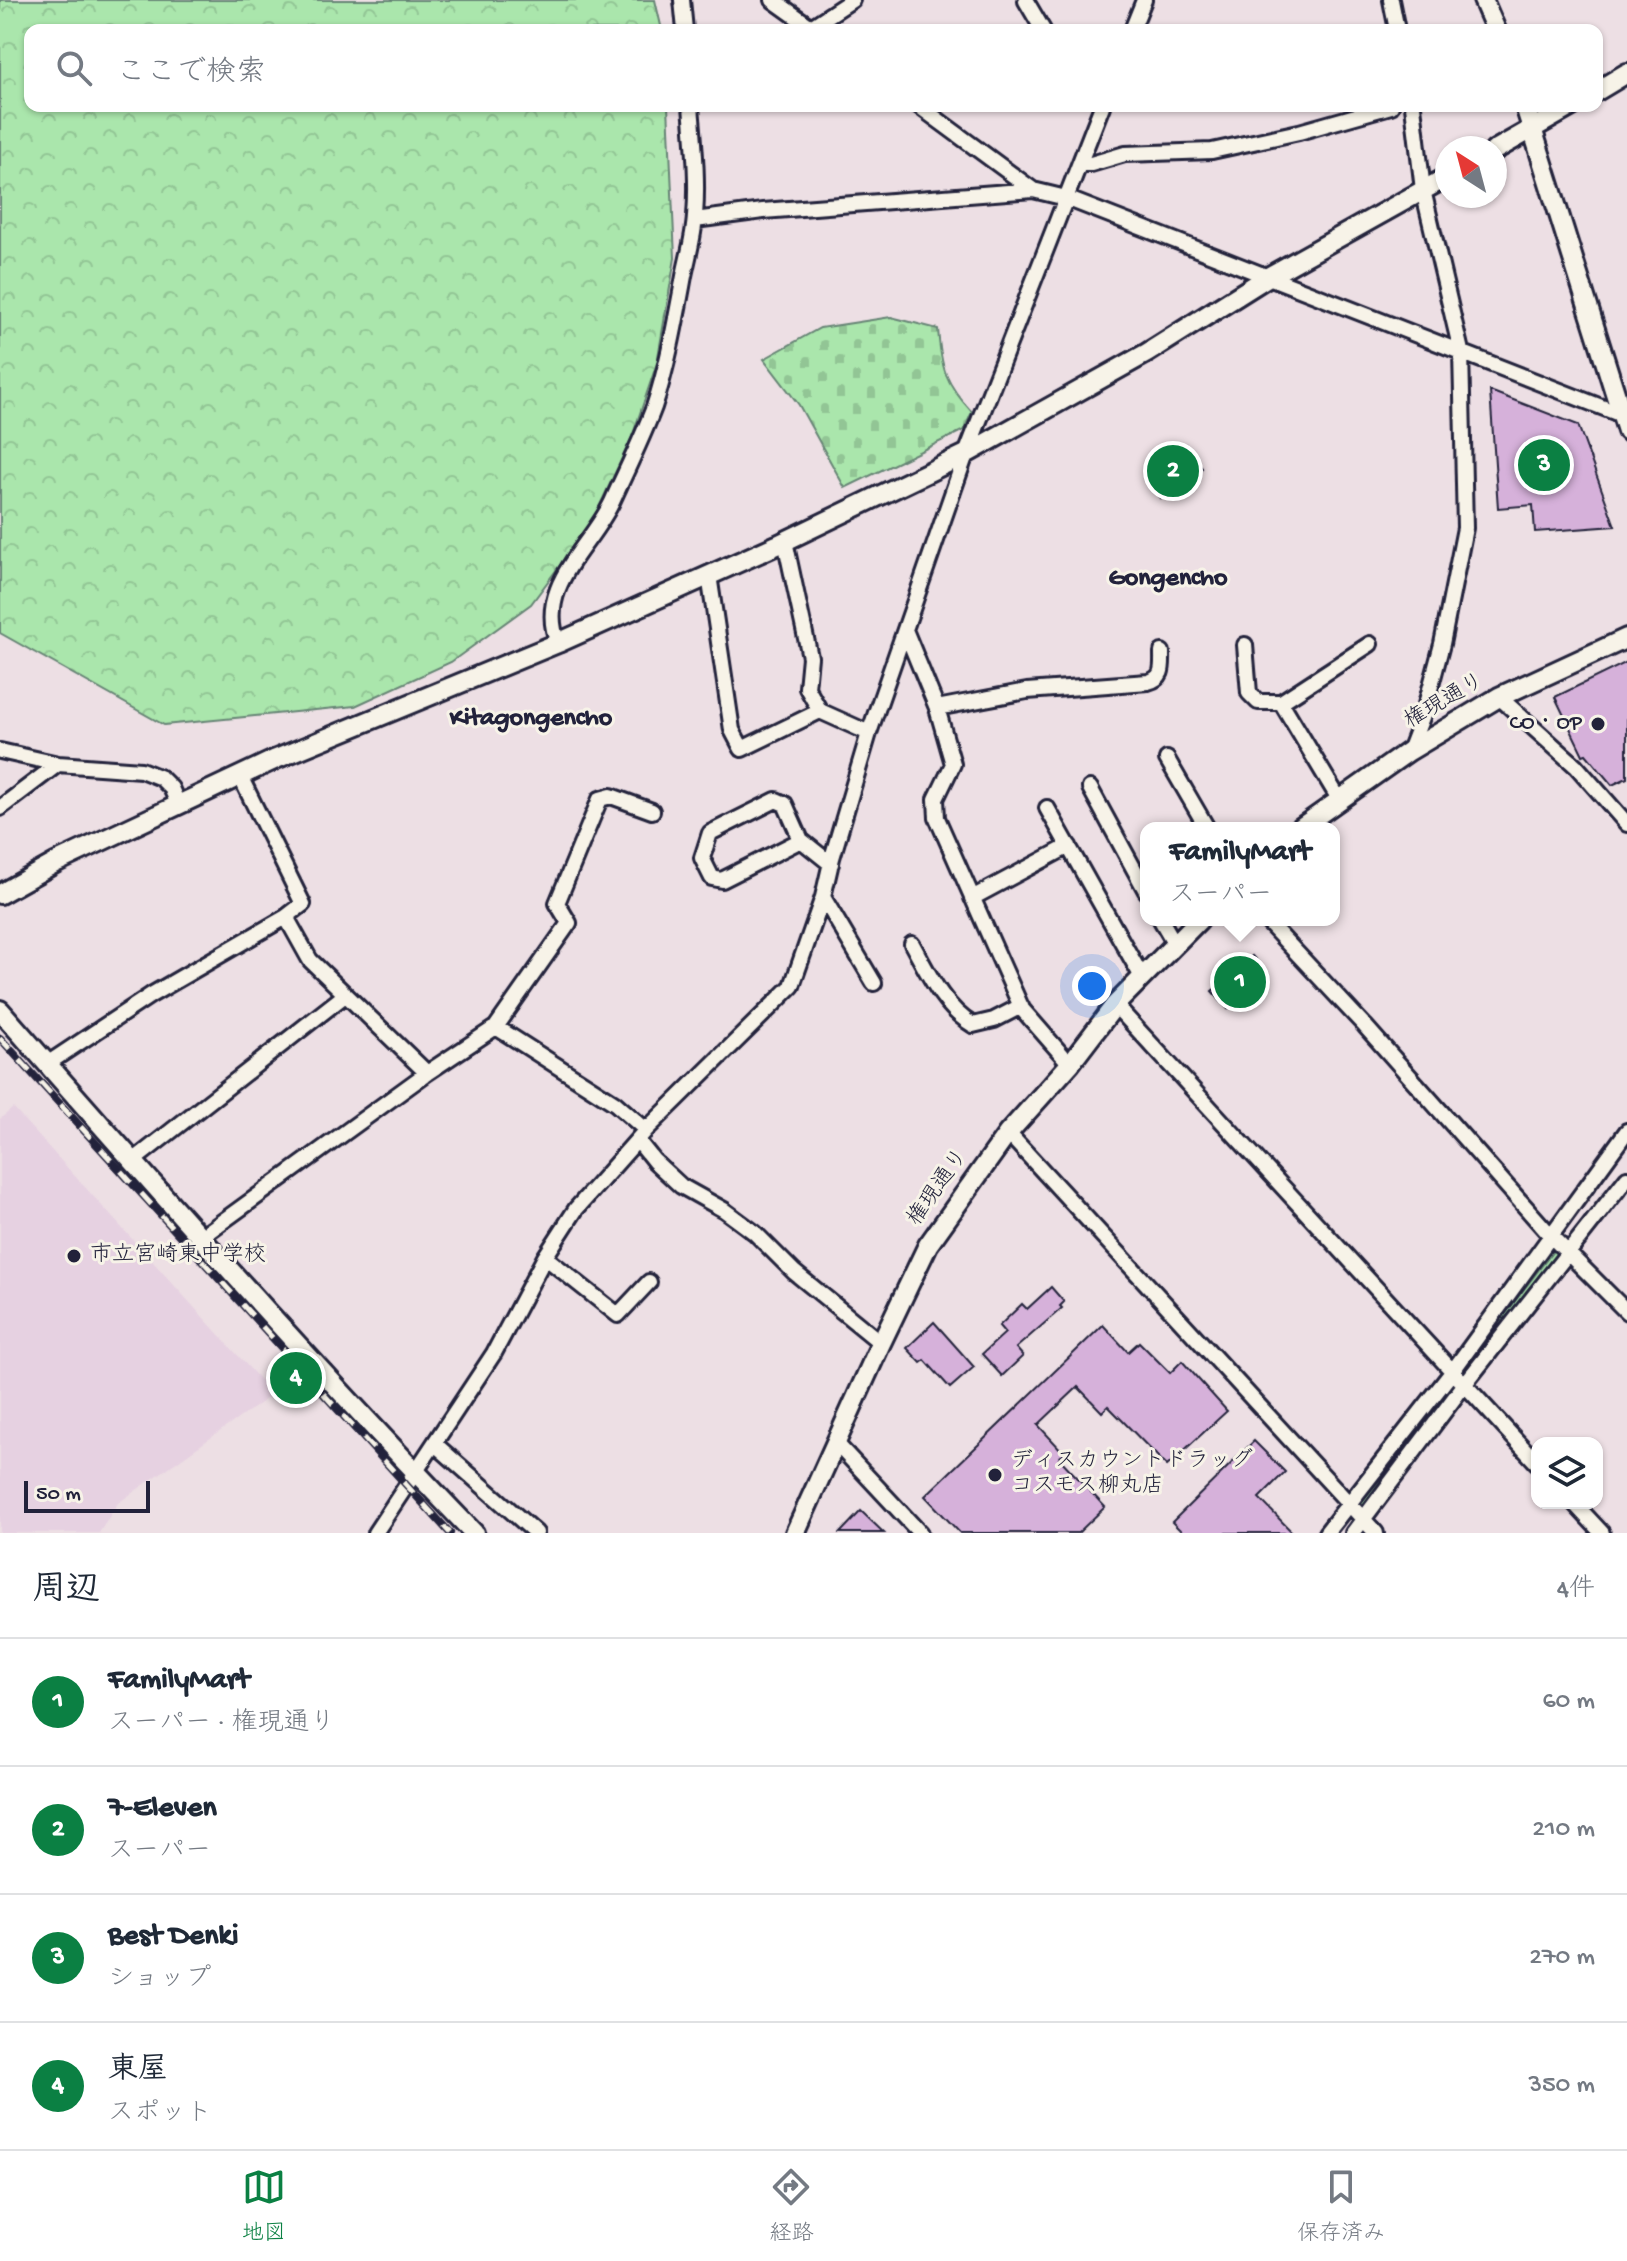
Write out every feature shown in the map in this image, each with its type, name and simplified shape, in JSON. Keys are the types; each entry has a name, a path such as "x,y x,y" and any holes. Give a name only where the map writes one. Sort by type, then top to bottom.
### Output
{"street":[{"path":"682,0 684,24"},
{"path":"773,0 806,24"},
{"path":"820,24 852,0"},
{"path":"1134,24 1144,0"},
{"path":"1391,0 1396,24"},
{"path":"1483,0 1493,24"},
{"path":"1026,1 1039,24"},
{"path":"1603,87 1627,73"},
{"path":"558,643 551,613 553,596 607,513 654,405 677,316 695,220 697,172 692,112"},
{"path":"927,112 1033,190"},
{"path":"375,1533 494,1353 545,1257 576,1209 642,1136 792,986 823,897 869,733 966,454 1100,112"},
{"path":"1080,164 1125,154 1212,151 1299,132 1370,112"},
{"path":"1409,751 1424,712 1442,644 1465,528 1461,351 1423,190 1414,112"},
{"path":"1527,112 1624,423"},
{"path":"1507,143 1562,112"},
{"path":"0,894 57,862 240,776 558,643 785,541 966,454 1147,353 1266,278 1435,184"},
{"path":"695,220 763,211 1033,190 1066,198 1461,351 1624,423"},
{"path":"785,541 810,657 807,688 820,711 869,733"},
{"path":"709,575 732,730 742,749 820,711"},
{"path":"905,630 937,708 953,764 936,799 937,818 1021,1006 1070,1064"},
{"name":"権現通り","path":"1308,822 1409,751 1499,697 1627,638"},
{"path":"1245,645 1249,693 1258,702 1281,702 1370,644"},
{"path":"937,708 1027,691 1157,680 1162,672 1162,652"},
{"path":"1499,697 1576,766 1627,824"},
{"path":"1281,702 1339,799"},
{"path":"0,751 58,764 141,770 161,778 171,788 179,806"},
{"path":"1167,759 1204,822"},
{"path":"0,808 58,764"},
{"path":"47,1064 151,995 286,917 303,904 240,776"},
{"path":"1090,788 1140,880"},
{"path":"201,1237 427,1073 496,1027 569,923 557,903 600,799 611,796 652,811"},
{"path":"801,840 722,880 712,878 702,858 710,833 776,800 785,804 801,840 831,864"},
{"path":"1047,808 1142,977"},
{"path":"972,898 1069,846"},
{"path":"823,897 874,983"},
{"path":"286,917 310,960 427,1073"},
{"path":"1164,926 1175,944"},
{"name":"権現通り","path":"795,1533 928,1245 1008,1133 1070,1064 1115,1005 1193,926"},
{"path":"1272,926 1365,1026 1551,1236 1627,1312"},
{"path":"912,944 958,1017 973,1025 994,1020 1021,1006"},
{"path":"133,1161 345,995"},
{"path":"1115,1005 1531,1457"},
{"path":"0,1010 201,1237 474,1533"},
{"path":"496,1027 615,1103 642,1136 654,1161 681,1186 724,1210 755,1233 794,1272 881,1343"},
{"path":"1326,1533 1452,1372 1627,1131"},
{"path":"1008,1133 1376,1533"},
{"path":"1353,1533 1464,1385 1627,1178"},
{"path":"545,1257 618,1315 649,1282"},
{"path":"836,1443 920,1533"},
{"path":"436,1445 536,1533"},
{"path":"1580,1509 1602,1533"}],"shaded area":[{"name":"市立宮崎東中学校","path":"13,1108 273,1394 118,1503 99,1533 0,1533 0,1119"}],"green space":[{"path":"0,0 655,0 661,24 24,24 24,112 668,112 675,258 657,363 632,437 592,522 531,604 451,662 355,706 164,725 0,633"},
{"path":"891,317 938,329 946,374 972,412 964,430 845,488 799,405 764,359 820,328"},
{"path":"1554,1250 1559,1253 1463,1379 1459,1374"},
{"path":"1454,1380 1459,1385 1365,1509 1360,1502"}],"building":[{"path":"1490,391 1578,425 1615,526 1535,532 1533,505 1498,508"},
{"path":"1186,445 1202,468 1161,498 1145,475"},
{"name":"CO・OP","path":"1627,662 1627,778 1612,785 1586,754 1583,755 1555,697"},
{"path":"1252,956 1268,974 1228,1009 1212,991"},
{"path":"1051,1287 1064,1302 1060,1306 1062,1308 1016,1348 1023,1356 1002,1376 982,1354 1005,1333 999,1326 1022,1304 1027,1309"},
{"path":"934,1322 974,1367 950,1388 925,1360 921,1363 907,1348"},
{"path":"1103,1325 1128,1352 1139,1342 1170,1373 1182,1361 1227,1411 1167,1466 1108,1406 1102,1412 1078,1387 1038,1425 1064,1453 1059,1458 1105,1507 1078,1533 960,1533 925,1496"},
{"path":"1254,1441 1285,1472 1259,1498 1293,1533 1183,1533 1172,1522"},
{"path":"861,1511 884,1533 840,1533"}],"railway":[{"path":"0,1038 450,1533"}],"place":[{"name":"Best Denki","path":"1544,465"},
{"name":"7-Eleven","path":"1173,471"},
{"name":"CO・OP","path":"1598,724"},
{"name":"FamilyMart","path":"1240,982"},
{"name":"市立宮崎東中学校","path":"74,1256"},
{"name":"東屋","path":"296,1378"},
{"name":"ディスカウントドラッグ コスモス柳丸店","path":"995,1475"}],"district":[{"name":"Gongencho","path":"1168,579"},
{"name":"Kitagongencho","path":"531,719"}]}
